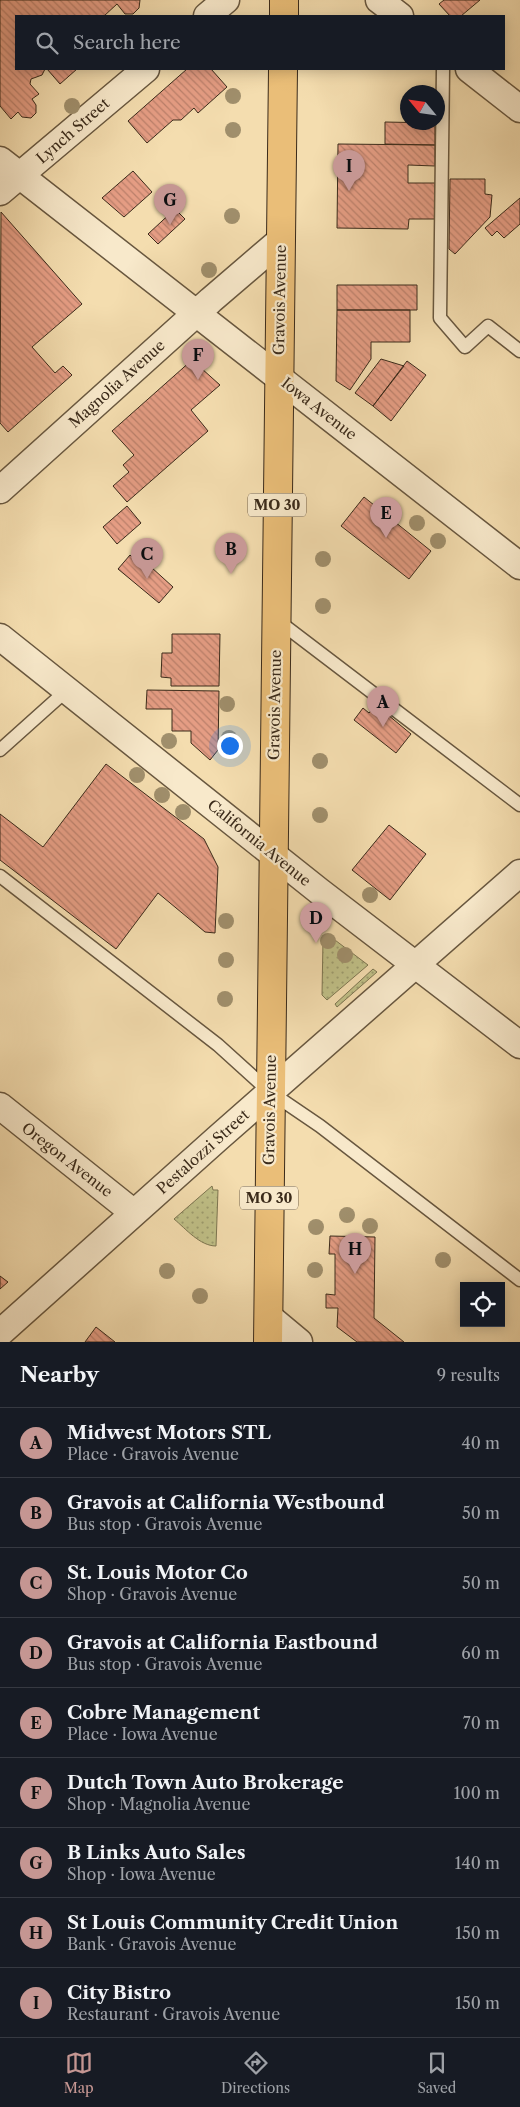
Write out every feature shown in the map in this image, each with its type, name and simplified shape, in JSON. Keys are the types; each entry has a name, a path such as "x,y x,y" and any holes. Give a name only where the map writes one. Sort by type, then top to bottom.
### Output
{"main road":[{"path":"284,0 284,15"},
{"name":"Gravois Avenue","path":"268,1330 283,70"}],"street":[{"path":"208,15 226,0"},
{"path":"379,0 399,15"},
{"name":"Lynch Street","path":"10,184 145,70"},
{"path":"470,70 520,109"},
{"name":"Iowa Avenue","path":"0,160 10,184 197,312 520,566"},
{"name":"Magnolia Avenue","path":"0,490 197,312 281,240"},
{"name":"California Avenue","path":"0,637 319,891 520,1045"},
{"name":"Pestalozzi Street","path":"0,1333 270,1092 520,873"},
{"name":"Oregon Avenue","path":"0,1106 134,1213"},
{"path":"268,1330 299,1342"}],"lane":[{"path":"443,70 440,318 465,346 488,326 520,350"},
{"path":"276,619 520,805"},
{"path":"0,750 66,690"},
{"path":"0,876 218,1044 270,1092 320,1126 520,1280"}],"green space":[{"path":"327,934 368,965 327,1000 322,995 323,939"},
{"path":"373,969 377,972 337,1007 335,1004"},
{"path":"212,1186 213,1190 218,1190 216,1246 199,1240 174,1219"}],"building":[{"path":"0,0 140,0 139,8 133,14 125,14 117,4 105,15 15,15 15,70 44,70 42,75 31,79 30,84 39,94 32,99 36,105 36,113 31,118 22,117 18,112 11,119 0,106"},
{"path":"444,0 480,0 462,15 449,15 439,4"},
{"path":"48,70 76,70 60,84"},
{"path":"186,70 212,70 227,87 198,113 194,108 181,120 173,120 147,143 128,121"},
{"path":"385,122 400,122 400,130 435,130 435,145 385,144"},
{"path":"338,144 435,145 435,166 408,165 408,183 435,183 435,219 409,219 408,229 337,228"},
{"path":"133,171 152,192 124,217 102,198"},
{"path":"450,179 485,179 485,194 492,195 490,217 455,254 449,249"},
{"path":"520,198 520,224 504,238 497,231 492,236 485,228"},
{"path":"175,209 185,219 158,244 148,234"},
{"path":"1,212 82,304 32,347 55,373 63,366 72,375 8,432 0,423"},
{"path":"337,285 417,285 417,310 337,310"},
{"path":"337,310 410,310 410,342 371,342 371,359 350,390 336,381"},
{"path":"381,359 404,366 373,406 355,393"},
{"path":"192,360 220,385 191,410 208,431 127,502 113,486 129,472 123,465 134,455 112,431"},
{"path":"407,361 426,375 391,421 373,406"},
{"path":"364,497 431,551 409,579 341,526"},
{"path":"127,506 141,523 117,544 103,527"},
{"path":"130,555 148,571 151,567 173,587 159,603 118,569"},
{"path":"172,634 220,634 219,686 171,686 171,678 161,677 162,653 172,653"},
{"path":"147,690 219,691 218,750 210,760 191,743 191,731 172,731 172,709 146,709"},
{"path":"376,705 411,734 396,753 354,720 363,708 369,713"},
{"path":"106,764 204,839 218,867 215,933 205,932 158,893 116,949 0,860 0,814 43,847"},
{"path":"389,825 426,854 390,900 352,870"},
{"path":"330,1236 375,1237 374,1318 404,1342 357,1342 337,1327 338,1308 326,1308 326,1294 335,1295 335,1254 329,1254"},
{"path":"0,1276 8,1282 0,1289"},
{"path":"96,1327 115,1342 85,1342"}],"place":[{"name":"City Bistro","path":"349,191"},
{"name":"B Links Auto Sales","path":"170,225"},
{"name":"Dutch Town Auto Brokerage","path":"198,380"},
{"name":"Cobre Management","path":"386,538"},
{"name":"Gravois at California Westbound","path":"231,574"},
{"name":"St. Louis Motor Co","path":"147,579"},
{"name":"Midwest Motors STL","path":"383,727"},
{"name":"Gravois at California Eastbound","path":"316,943"},
{"name":"St Louis Community Credit Union","path":"355,1274"}]}
